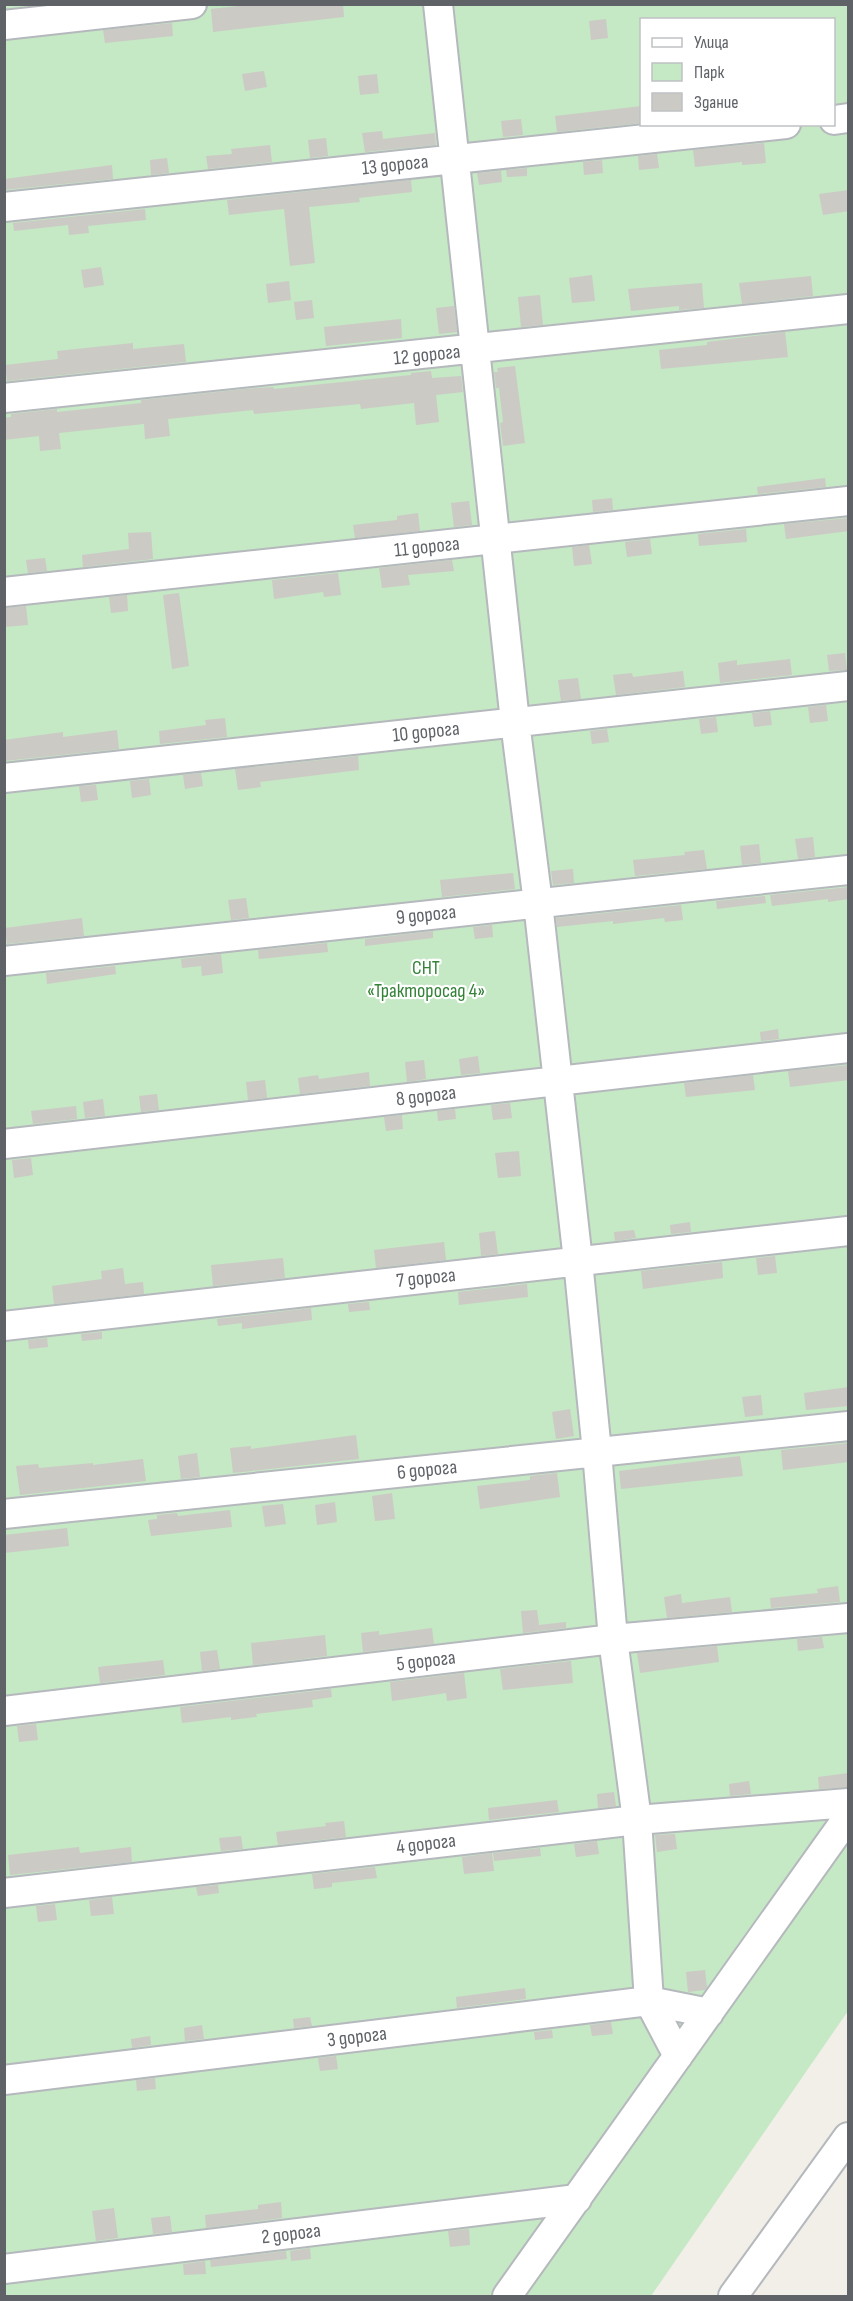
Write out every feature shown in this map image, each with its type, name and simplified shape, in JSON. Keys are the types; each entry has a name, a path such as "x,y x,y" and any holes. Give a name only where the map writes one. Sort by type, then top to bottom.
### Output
{"street":[{"path":"4,25 192,4"},
{"path":"438,4 515,722 538,903 556,1081 578,1261 613,1639 637,1820 649,2001 678,2056"},
{"name":"13 дорога","path":"4,207 767,126"},
{"name":"12 дорога","path":"4,398 849,309"},
{"name":"11 дорога","path":"4,592 849,501"},
{"name":"10 дорога","path":"4,778 849,686"},
{"name":"9 дорога","path":"4,961 849,870"},
{"name":"8 дорога","path":"4,1144 849,1048"},
{"name":"7 дорога","path":"4,1326 849,1231"},
{"name":"6 дорога","path":"4,1514 849,1426"},
{"name":"5 дорога","path":"4,1711 613,1639 849,1618"},
{"name":"4 дорога","path":"4,1893 637,1820 849,1803"},
{"path":"507,2296 849,1817"},
{"name":"3 дорога","path":"4,2080 649,2001 709,2013"},
{"path":"733,2296 849,2137"},
{"name":"2 дорога","path":"4,2269 577,2199"}],"green space":[{"name":"СНТ «Тракторосад 4»","path":"5,5 848,5 848,1834 515,2296 5,2296"},
{"path":"848,1842 848,2011 651,2296 524,2296"}],"building":[{"path":"256,4 343,4 344,17 213,32 211,9"},
{"path":"606,19 608,38 591,40 589,21"},
{"path":"172,23 173,36 105,43 103,30"},
{"path":"264,71 267,87 245,91 242,74"},
{"path":"377,74 379,93 360,95 358,76"},
{"path":"640,106 640,123 557,132 555,116"},
{"path":"521,119 523,135 503,137 501,121"},
{"path":"382,131 383,139 435,133 436,145 365,152 362,133"},
{"path":"326,138 328,156 310,158 308,140"},
{"path":"764,143 766,163 742,165 742,162 695,167 693,150"},
{"path":"270,145 272,162 208,169 206,156 232,154 231,149"},
{"path":"657,154 659,168 639,170 638,156"},
{"path":"167,158 169,173 151,175 150,160"},
{"path":"602,160 603,173 584,175 583,162"},
{"path":"112,165 113,179 4,190 4,179"},
{"path":"527,168 527,176 507,177 506,170"},
{"path":"501,171 502,182 479,185 477,173"},
{"path":"411,180 412,192 359,198 360,202 309,207 315,263 290,266 284,209 229,215 227,200"},
{"path":"849,190 849,211 823,215 819,194"},
{"path":"145,209 146,220 88,226 89,233 69,235 68,225 14,231 13,223"},
{"path":"101,267 104,285 84,288 81,270"},
{"path":"592,275 595,301 572,303 569,278"},
{"path":"811,276 813,296 742,304 739,283"},
{"path":"289,281 291,300 268,303 266,284"},
{"path":"702,283 704,308 679,310 679,306 631,311 628,289"},
{"path":"540,295 543,325 521,327 518,297"},
{"path":"312,300 314,318 296,320 294,302"},
{"path":"454,306 457,332 439,334 436,308"},
{"path":"401,319 402,338 326,346 324,327"},
{"path":"785,332 788,357 661,369 659,350 707,345 707,342"},
{"path":"133,343 133,349 184,344 186,362 7,381 5,365 58,359 57,351"},
{"path":"515,366 525,443 503,446 499,388 496,388 494,372 498,372 497,368"},
{"path":"431,371 432,378 461,376 463,392 436,395 439,422 416,425 414,403 361,409 360,404 254,414 253,410 168,419 170,436 145,439 144,424 59,433 61,449 40,451 39,436 4,440 4,418 11,417 11,414 57,409 57,412 141,403 141,400 245,389 273,387 274,389"},
{"path":"825,478 826,487 758,494 757,487"},
{"path":"612,498 613,510 593,512 592,500"},
{"path":"469,501 472,525 454,527 451,503"},
{"path":"418,513 420,531 355,538 353,525 397,520 397,516"},
{"path":"849,518 849,531 786,539 784,524"},
{"path":"746,529 747,542 699,546 698,534"},
{"path":"151,532 153,559 83,567 82,555 129,549 128,533"},
{"path":"650,539 652,554 627,557 625,542"},
{"path":"589,545 592,564 574,566 572,547"},
{"path":"45,558 47,571 28,573 26,560"},
{"path":"452,560 454,571 408,575 410,585 382,588 379,568"},
{"path":"338,573 341,595 324,597 323,592 274,599 272,580"},
{"path":"179,593 189,666 172,669 163,595"},
{"path":"127,595 128,611 111,613 109,597"},
{"path":"26,606 28,625 4,627 4,608"},
{"path":"845,653 847,670 829,671 827,655"},
{"path":"790,659 792,675 720,683 718,663 737,660 737,665"},
{"path":"683,671 685,687 616,695 613,675 632,673 633,677"},
{"path":"578,678 581,699 561,701 558,680"},
{"path":"826,705 828,721 810,723 808,707"},
{"path":"770,711 772,725 754,727 752,713"},
{"path":"716,717 718,732 701,734 699,719"},
{"path":"225,718 227,737 160,744 159,731 206,725 205,720"},
{"path":"607,729 609,742 592,744 590,731"},
{"path":"117,730 119,749 4,761 4,740 63,732 63,737"},
{"path":"358,756 359,770 260,782 261,787 238,790 235,769"},
{"path":"201,773 203,786 185,789 183,775"},
{"path":"149,779 151,795 132,798 130,781"},
{"path":"96,785 98,800 81,802 79,786"},
{"path":"813,837 815,857 798,859 795,839"},
{"path":"759,844 761,863 742,865 740,846"},
{"path":"704,850 707,869 635,876 633,860 685,855 684,852"},
{"path":"573,869 574,883 553,885 551,871"},
{"path":"513,873 515,889 442,897 440,880"},
{"path":"849,887 849,899 828,902 828,899 772,906 770,895"},
{"path":"765,896 766,903 717,909 716,901"},
{"path":"246,898 249,918 231,920 228,900"},
{"path":"681,905 683,920 665,922 664,918 557,927 556,918"},
{"path":"82,918 84,936 7,944 5,928"},
{"path":"492,925 493,937 475,939 473,927"},
{"path":"433,931 433,938 365,946 365,939"},
{"path":"327,943 328,952 259,959 258,950"},
{"path":"221,954 223,973 202,976 201,966 182,968 181,959"},
{"path":"115,966 116,974 47,984 46,973"},
{"path":"778,1029 779,1039 761,1041 760,1032"},
{"path":"478,1056 480,1073 461,1075 459,1059"},
{"path":"424,1060 426,1079 407,1082 405,1062"},
{"path":"849,1065 849,1080 790,1087 788,1071"},
{"path":"369,1072 370,1086 300,1094 298,1078 318,1075 319,1079"},
{"path":"753,1075 755,1090 686,1097 684,1083"},
{"path":"265,1080 267,1098 248,1100 246,1082"},
{"path":"157,1094 159,1110 141,1112 139,1096"},
{"path":"103,1099 105,1116 85,1118 83,1102"},
{"path":"510,1103 512,1118 493,1120 491,1105"},
{"path":"76,1106 77,1119 33,1124 31,1111"},
{"path":"455,1109 456,1119 438,1121 437,1111"},
{"path":"402,1115 403,1129 386,1131 384,1117"},
{"path":"519,1151 521,1176 498,1178 495,1153"},
{"path":"31,1158 33,1175 14,1178 12,1160"},
{"path":"690,1222 691,1232 671,1234 670,1225"},
{"path":"634,1230 636,1238 615,1241 614,1232"},
{"path":"495,1231 498,1254 481,1256 479,1233"},
{"path":"444,1242 446,1260 376,1268 374,1250"},
{"path":"775,1256 777,1273 758,1275 756,1258"},
{"path":"283,1258 285,1278 213,1286 211,1265"},
{"path":"722,1262 723,1278 643,1289 641,1271"},
{"path":"123,1268 125,1284 143,1282 144,1294 54,1304 52,1286 102,1279 101,1271"},
{"path":"527,1284 528,1297 459,1305 458,1292"},
{"path":"369,1302 370,1310 349,1312 348,1304"},
{"path":"311,1308 312,1320 242,1329 242,1323 218,1326 217,1319"},
{"path":"102,1332 102,1339 82,1341 81,1334"},
{"path":"47,1338 48,1347 29,1349 28,1340"},
{"path":"849,1387 849,1406 806,1410 804,1393"},
{"path":"761,1395 763,1415 745,1417 742,1397"},
{"path":"570,1409 574,1436 556,1439 552,1412"},
{"path":"356,1435 359,1459 233,1473 230,1448 251,1446 251,1449"},
{"path":"849,1443 849,1462 783,1470 781,1450"},
{"path":"197,1453 200,1477 181,1479 178,1456"},
{"path":"740,1456 743,1476 621,1489 619,1471"},
{"path":"143,1459 146,1481 20,1495 16,1466 38,1464 39,1468"},
{"path":"557,1473 560,1497 480,1509 477,1486 530,1480 530,1476"},
{"path":"392,1493 395,1519 375,1521 372,1496"},
{"path":"335,1502 337,1522 317,1525 315,1505"},
{"path":"283,1504 286,1524 265,1527 262,1506"},
{"path":"230,1510 232,1527 151,1536 148,1520 157,1519 157,1515 177,1513 178,1516"},
{"path":"67,1528 69,1546 4,1553 4,1535"},
{"path":"838,1586 840,1602 771,1608 770,1598 818,1593 817,1589"},
{"path":"681,1594 682,1603 730,1597 732,1612 667,1618 664,1597"},
{"path":"537,1610 539,1625 566,1622 566,1628 523,1633 521,1611"},
{"path":"432,1628 434,1644 363,1652 361,1633 379,1631 379,1635"},
{"path":"325,1635 327,1656 253,1665 251,1643"},
{"path":"822,1637 824,1648 798,1651 797,1639"},
{"path":"717,1646 719,1662 640,1673 637,1653"},
{"path":"217,1650 220,1669 202,1671 200,1652"},
{"path":"163,1660 165,1675 100,1683 98,1667"},
{"path":"571,1661 573,1683 503,1690 500,1669"},
{"path":"464,1673 467,1698 447,1701 446,1693 392,1701 390,1682"},
{"path":"331,1689 332,1697 312,1700 313,1707 256,1714 257,1717 231,1720 231,1717 182,1723 180,1707"},
{"path":"36,1724 38,1740 19,1742 17,1726"},
{"path":"849,1773 849,1787 819,1789 818,1777"},
{"path":"749,1781 751,1794 730,1796 729,1784"},
{"path":"614,1792 616,1806 598,1808 597,1794"},
{"path":"557,1800 559,1812 489,1820 488,1808"},
{"path":"344,1821 346,1837 278,1845 276,1832 326,1826 325,1823"},
{"path":"675,1834 677,1849 657,1852 655,1835"},
{"path":"241,1836 243,1849 221,1851 219,1838"},
{"path":"597,1841 599,1854 576,1857 574,1844"},
{"path":"79,1847 80,1853 131,1847 132,1862 10,1875 8,1855"},
{"path":"540,1848 541,1856 494,1861 493,1853"},
{"path":"492,1853 494,1871 464,1874 462,1857"},
{"path":"375,1867 377,1878 332,1883 332,1887 314,1889 312,1874"},
{"path":"218,1885 219,1893 198,1896 196,1887"},
{"path":"112,1897 114,1914 91,1916 89,1900"},
{"path":"55,1904 57,1920 38,1922 36,1906"},
{"path":"705,1970 707,1987 705,1990 688,1992 686,1972"},
{"path":"525,1988 526,1999 457,2008 456,1997"},
{"path":"310,2017 312,2026 294,2028 293,2019"},
{"path":"611,2022 613,2034 592,2036 590,2025"},
{"path":"202,2025 204,2039 185,2041 184,2028"},
{"path":"552,2030 553,2038 535,2040 534,2032"},
{"path":"150,2036 151,2045 132,2048 131,2039"},
{"path":"336,2056 338,2069 320,2071 318,2058"},
{"path":"155,2078 156,2089 137,2091 136,2080"},
{"path":"281,2202 282,2218 206,2228 205,2215 258,2209 258,2205"},
{"path":"114,2208 118,2238 96,2241 92,2211"},
{"path":"170,2216 172,2232 153,2234 151,2218"},
{"path":"469,2229 470,2245 450,2247 448,2231"},
{"path":"310,2248 311,2259 291,2261 290,2251"},
{"path":"286,2251 287,2259 211,2267 210,2260"},
{"path":"205,2261 206,2274 184,2275 183,2264"}]}
